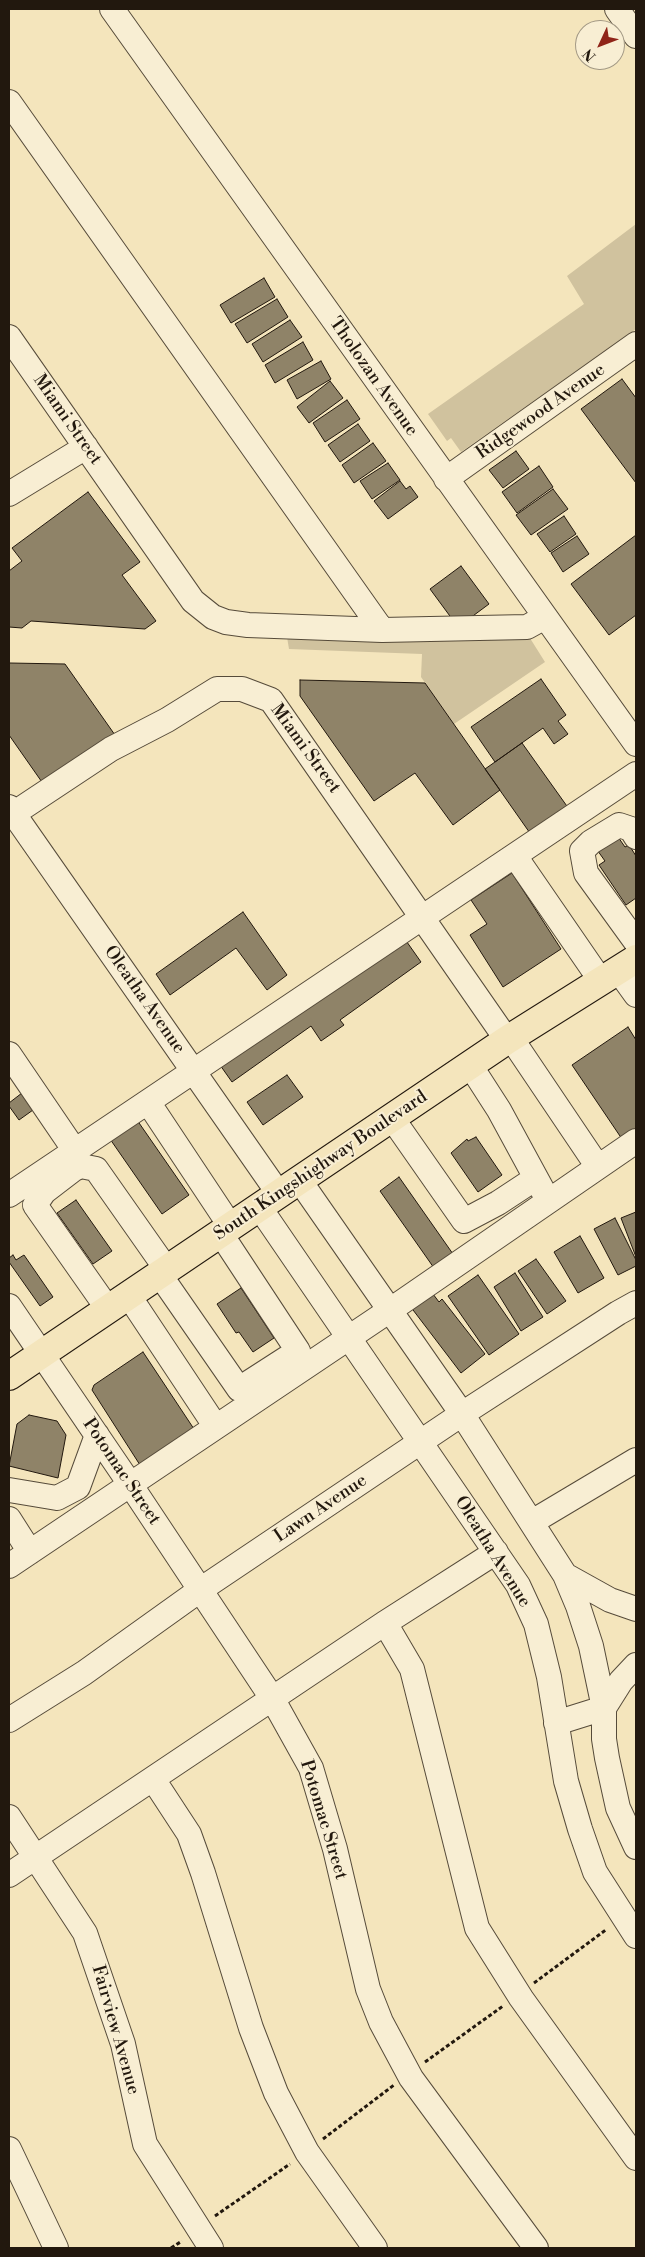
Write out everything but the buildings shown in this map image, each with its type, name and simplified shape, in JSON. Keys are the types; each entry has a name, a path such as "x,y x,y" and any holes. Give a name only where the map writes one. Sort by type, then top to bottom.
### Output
{"main road":[{"name":"South Kingshighway Boulevard","path":"9,1376 509,1039 618,970"}],"street":[{"name":"Tholozan Avenue","path":"112,9 636,744"},
{"path":"617,9 636,36"},
{"path":"9,102 382,630"},
{"name":"Miami Street","path":"9,337 193,601 213,617 234,623 382,630 527,627 545,617"},
{"name":"Ridgewood Avenue","path":"446,479 636,344"},
{"path":"9,494 86,447"},
{"name":"Miami Street","path":"11,810 110,748 167,720 217,689 242,689 271,700 598,1167"},
{"path":"9,1195 636,774"},
{"name":"Oleatha Avenue","path":"11,810 280,1194 390,1310 462,1414 532,1522 564,1576 578,1606 591,1646 604,1708 606,1752 629,1813 636,1847"},
{"path":"628,831 591,842 582,851 586,873 636,942"},
{"path":"515,856 618,970 636,995"},
{"path":"9,1054 75,1151"},
{"path":"470,1065 499,1110 549,1201"},
{"path":"148,1102 226,1231 263,1298 298,1351 240,1389 204,1338 96,1170 81,1166 74,1169 41,1196 35,1205 38,1212 119,1302 216,1427"},
{"path":"392,1118 464,1221 498,1203 536,1178"},
{"path":"9,1566 390,1310 636,1141"},
{"name":"Oleatha Avenue","path":"280,1194 348,1338 518,1586 536,1624 549,1677 566,1781 580,1829 595,1872 636,1936"},
{"name":"Lawn Avenue","path":"9,1720 84,1673 200,1590 462,1414 636,1303"},
{"name":"Potomac Street","path":"9,1306 272,1698 311,1768 335,1849 368,1989 381,2022 411,2078 536,2248"},
{"path":"9,1490 57,1498 78,1487 97,1435"},
{"path":"532,1522 636,1460"},
{"path":"9,1519 30,1552"},
{"path":"9,1875 385,1623 496,1552"},
{"path":"564,1576 610,1600 636,1609"},
{"path":"385,1623 412,1669 478,1928 521,1998 636,2158"},
{"path":"556,1723 604,1708 621,1681 636,1665"},
{"path":"153,1779 189,1834 251,2028 276,2093 306,2152 375,2248"},
{"name":"Fairview Avenue","path":"9,1817 85,1933 122,2044 145,2144 211,2248"},
{"path":"9,2149 56,2248"}],"shaded area":[{"path":"636,224 636,329 461,452 451,438 447,441 428,414 584,304 567,276"},
{"path":"286,631 528,635 545,662 454,724 421,677 422,654 289,649"}]}
